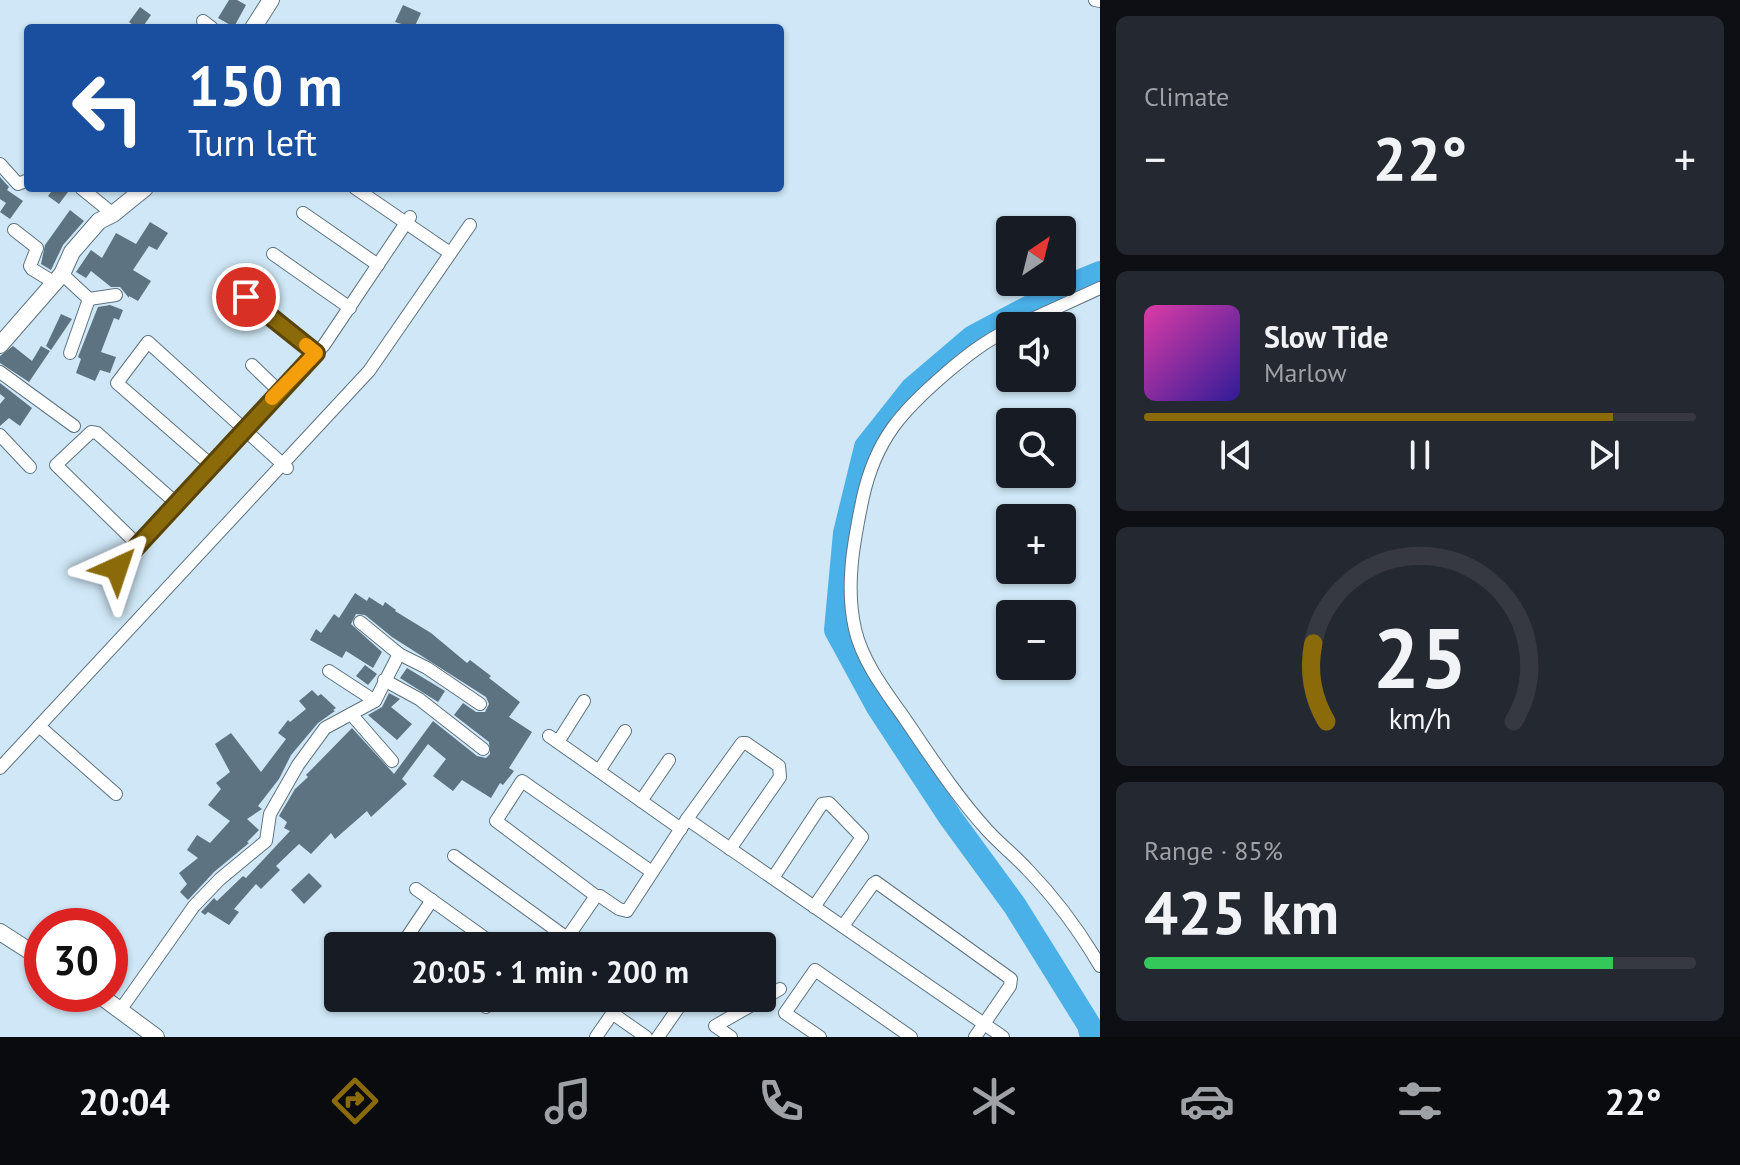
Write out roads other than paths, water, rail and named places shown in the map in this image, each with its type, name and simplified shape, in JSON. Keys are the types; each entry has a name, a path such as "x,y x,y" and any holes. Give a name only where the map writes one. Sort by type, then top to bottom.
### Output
{"street":[{"path":"256,24 271,0"},
{"path":"0,164 18,184 24,182"},
{"path":"86,192 113,214"},
{"path":"0,345 59,279 78,244 99,221 140,192"},
{"path":"362,192 408,220 450,253"},
{"path":"303,213 378,265"},
{"path":"117,568 316,353 408,220"},
{"path":"0,768 285,466 369,371 470,225"},
{"path":"14,230 37,248 30,266 32,269 59,279 89,299 116,295"},
{"path":"273,254 350,308"},
{"path":"1048,312 1100,288"},
{"path":"246,297 316,353"},
{"path":"70,353 89,299"},
{"path":"996,337 977,347 916,398 885,436 868,473 853,545 851,601 855,630 862,650 889,697 954,790 1071,919 1098,957"},
{"path":"211,465 117,383 148,342 285,466"},
{"path":"252,365 279,391"},
{"path":"0,372 74,426"},
{"path":"138,545 56,465 91,432 97,433 176,503"},
{"path":"0,435 30,467"},
{"path":"360,622 399,654 440,676 480,704"},
{"path":"128,999 194,906 220,879 266,841 270,814 298,765 325,728 375,701 399,654"},
{"path":"329,671 375,701"},
{"path":"384,680 419,699 483,749"},
{"path":"584,701 553,739 641,801 730,849 1003,1037"},
{"path":"351,714 392,761"},
{"path":"39,726 116,794"},
{"path":"599,771 625,731"},
{"path":"652,872 522,781 496,821 596,896 627,911 684,824 742,743 746,743 779,766 780,777 730,849"},
{"path":"641,801 669,760"},
{"path":"773,878 822,804 829,803 862,837 814,907"},
{"path":"454,856 550,932"},
{"path":"843,926 876,882 1011,979 1010,986 975,1037"},
{"path":"416,889 477,932"},
{"path":"570,932 596,896"},
{"path":"412,932 432,900"},
{"path":"0,932 24,947"},
{"path":"820,1037 785,1013 815,970 911,1037"},
{"path":"731,1037 715,1026 780,989"},
{"path":"125,1012 156,1037"},
{"path":"658,1037 675,1012"},
{"path":"596,1037 612,1013 646,1037"}],"waterway":[{"path":"1092,1037 1089,1025 1015,906 950,817 878,707 836,630 845,533 866,447 912,389 973,337 1100,273"}]}
